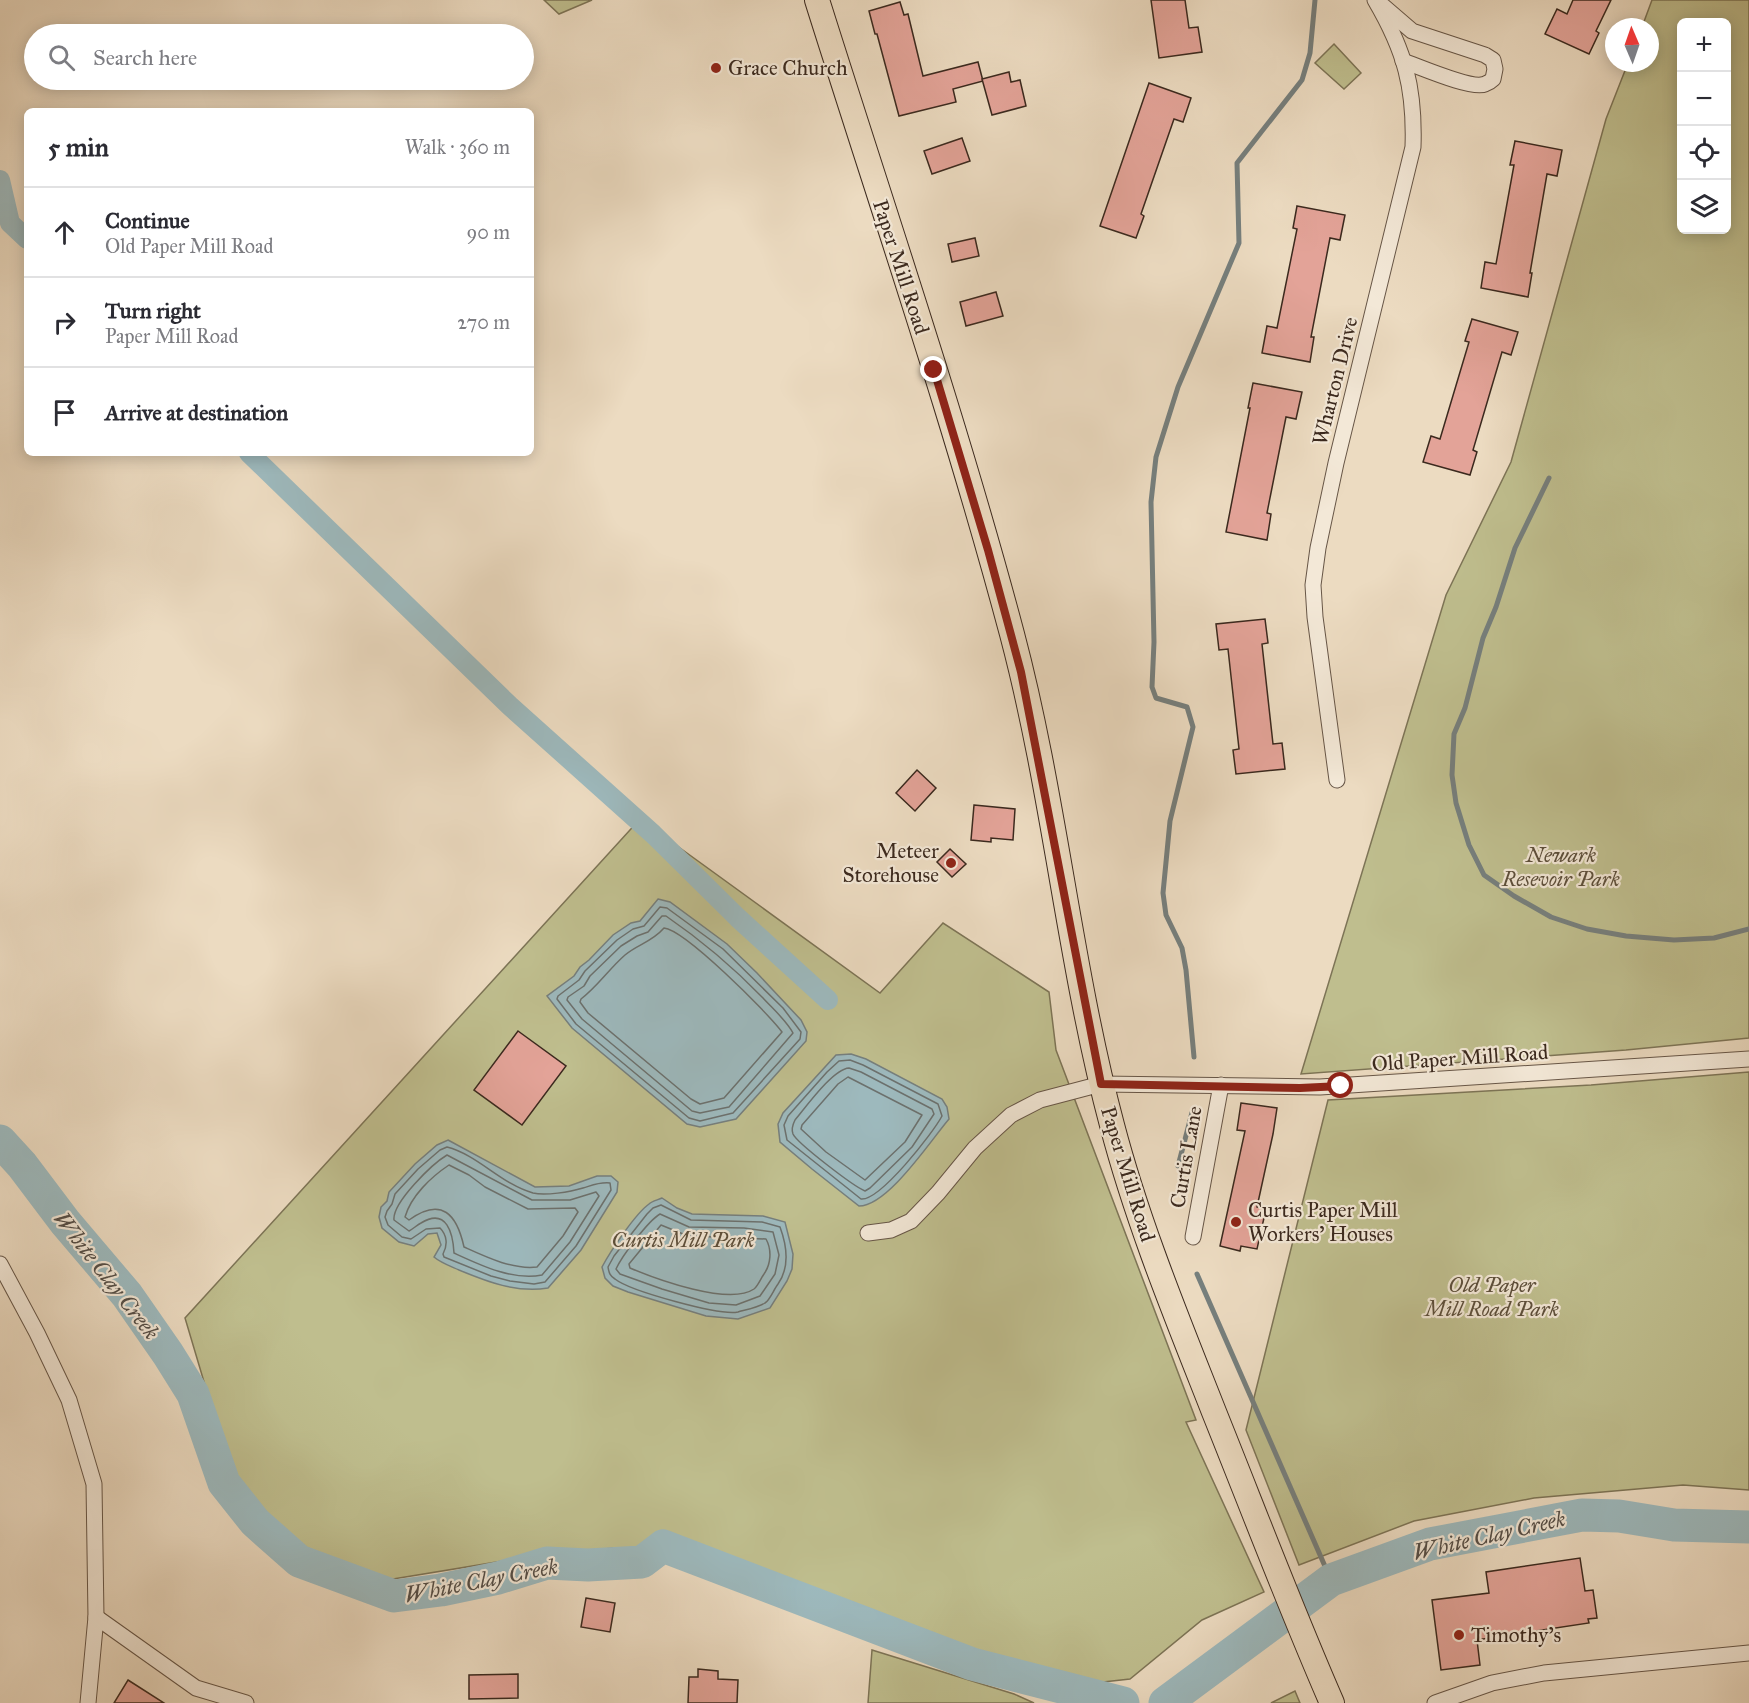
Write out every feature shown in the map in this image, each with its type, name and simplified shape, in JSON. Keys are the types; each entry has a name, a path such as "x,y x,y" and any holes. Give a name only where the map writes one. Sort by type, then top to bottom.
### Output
{"main road":[{"name":"Paper Mill Road","path":"817,0 934,370 1012,636 1035,738 1083,1001 1101,1084 1126,1176 1152,1253 1270,1554 1332,1703"}],"street":[{"path":"1375,0 1412,31 1485,55 1493,60 1495,69 1493,79 1485,85 1476,86 1403,61"},
{"name":"Wharton Drive","path":"1337,780 1314,617 1313,585 1318,548 1336,463 1413,147 1414,113 1410,81 1396,38 1375,0"},
{"name":"Old Paper Mill Road","path":"868,1233 891,1230 911,1221 938,1193 975,1148 1018,1110 1040,1100 1101,1084 1331,1087 1749,1059"},
{"name":"Curtis Lane","path":"1193,1237 1221,1085"},
{"path":"0,1264 69,1400 94,1484 96,1617 88,1703"},
{"path":"96,1617 196,1688 246,1703"},
{"path":"1435,1703 1492,1683 1544,1673 1749,1653"}],"green space":[{"path":"544,0 592,0 559,14"},
{"name":"Newark Resevoir Park","path":"1652,0 1749,0 1749,1038 1626,1050 1301,1074 1446,595 1511,462 1606,119 1624,72 1659,72 1659,18 1645,18"},
{"path":"1334,44 1361,73 1344,89 1315,63"},
{"name":"Curtis Mill Park","path":"640,819 880,993 943,923 1049,992 1056,1050 1196,1420 1186,1422 1264,1592 1202,1620 1130,1679 1049,1688 806,1595 747,1575 677,1558 616,1548 552,1553 387,1580 304,1553 232,1476 185,1318"},
{"name":"Old Paper Mill Road Park","path":"1749,1072 1749,1490 1683,1485 1534,1498 1414,1521 1299,1565 1246,1430 1328,1100 1591,1085"},
{"path":"872,1650 1014,1694 1034,1703 868,1703"},
{"path":"1295,1691 1300,1703 1271,1703"}],"water":[{"path":"658,899 670,902 727,944 801,1020 807,1032 806,1041 736,1119 700,1127 687,1124 572,1028 547,996 574,976 580,967 613,935 631,923 640,921"},
{"path":"851,1054 866,1059 942,1099 947,1107 949,1119 895,1184 870,1203 859,1206 780,1142 778,1124 783,1113 836,1055"},
{"path":"448,1140 535,1187 569,1186 597,1176 611,1176 618,1182 617,1192 581,1250 548,1288 513,1288 481,1279 434,1257 441,1245 437,1233 428,1234 414,1246 399,1242 382,1228 379,1217 381,1207 387,1201 389,1192 415,1164 437,1145"},
{"path":"662,1198 692,1214 763,1216 785,1222 793,1254 792,1269 770,1308 738,1319 706,1316 628,1292 613,1286 605,1278 602,1267 623,1234 643,1209"}],"building":[{"path":"1151,0 1185,0 1189,28 1198,27 1202,52 1159,58"},
{"path":"1573,0 1611,0 1596,31 1599,33 1589,54 1545,34 1557,9 1567,14"},
{"path":"900,2 904,15 908,14 923,76 978,62 983,81 953,89 956,102 899,116 869,11"},
{"path":"1009,72 1011,82 1020,80 1026,106 992,115 982,79"},
{"path":"1149,83 1191,98 1183,122 1174,119 1141,214 1144,216 1136,238 1100,226"},
{"path":"962,138 970,161 932,174 924,151"},
{"path":"1515,141 1562,150 1557,176 1547,174 1528,297 1481,288 1485,262 1496,264 1514,165 1510,165"},
{"path":"1297,206 1345,215 1340,240 1330,238 1311,337 1314,337 1310,362 1262,353 1267,326 1277,328 1297,229 1293,228"},
{"path":"975,238 979,256 952,262 948,244"},
{"path":"996,292 1003,316 966,326 960,302"},
{"path":"1472,319 1518,332 1511,355 1502,352 1473,450 1477,452 1470,475 1423,462 1431,436 1440,439 1469,342 1465,341"},
{"path":"1253,383 1302,392 1296,419 1286,417 1267,513 1271,514 1267,540 1226,532"},
{"path":"1265,619 1268,643 1262,644 1273,744 1282,743 1285,769 1236,774 1233,750 1239,749 1228,649 1219,650 1216,624"},
{"path":"917,770 936,788 915,811 896,793"},
{"path":"974,805 1015,809 1013,840 991,838 991,842 971,840"},
{"name":"Meteer Storehouse","path":"950,849 966,864 952,877 937,862"},
{"path":"518,1031 566,1066 522,1125 474,1090"},
{"path":"1241,1103 1277,1108 1257,1207 1266,1209 1257,1249 1241,1246 1240,1251 1220,1246 1245,1131 1237,1130"},
{"path":"1580,1558 1585,1591 1593,1590 1597,1618 1588,1619 1589,1623 1477,1640 1480,1665 1441,1670 1432,1600 1489,1593 1486,1572"},
{"path":"586,1598 615,1603 610,1632 581,1627"},
{"path":"698,1669 718,1671 718,1679 738,1680 737,1703 688,1703 689,1677 698,1677"},
{"path":"518,1674 518,1698 469,1699 469,1675"},
{"path":"128,1680 164,1703 114,1703"}],"waterway":[{"path":"1194,1057 1182,948 1166,915 1163,893 1170,821 1193,727 1187,707 1156,698 1152,687 1154,642 1151,502 1156,457 1178,387 1239,243 1237,163 1302,80 1310,53 1315,0"},
{"path":"0,180 10,223 24,236"},
{"path":"252,456 510,706 653,834 738,918 828,1000"},
{"path":"1549,478 1515,548 1496,607 1483,638 1465,708 1454,734 1452,775 1456,803 1469,845 1484,875 1514,896 1551,917 1587,929 1626,936 1674,940 1714,938 1749,929"},
{"path":"1178,1166 1193,1109"},
{"name":"White Clay Creek","path":"0,1141 127,1295 168,1354 193,1394 224,1483 255,1522 299,1561 394,1596 441,1590 498,1578 547,1563 588,1565 642,1562 663,1546 972,1664 1123,1703"},
{"path":"1197,1274 1331,1580"},
{"name":"White Clay Creek","path":"1165,1703 1331,1580 1430,1544 1582,1515 1619,1516 1674,1525 1749,1527"}],"place":[{"name":"Grace Church","path":"716,68"},
{"name":"Meteer Storehouse","path":"951,863"},
{"name":"Curtis Paper Mill Workers' Houses","path":"1236,1222"},
{"name":"Timothy's","path":"1459,1635"}],"route":[{"path":"934,370 988,550 1021,672 1101,1084 1300,1088 1341,1086"}]}
